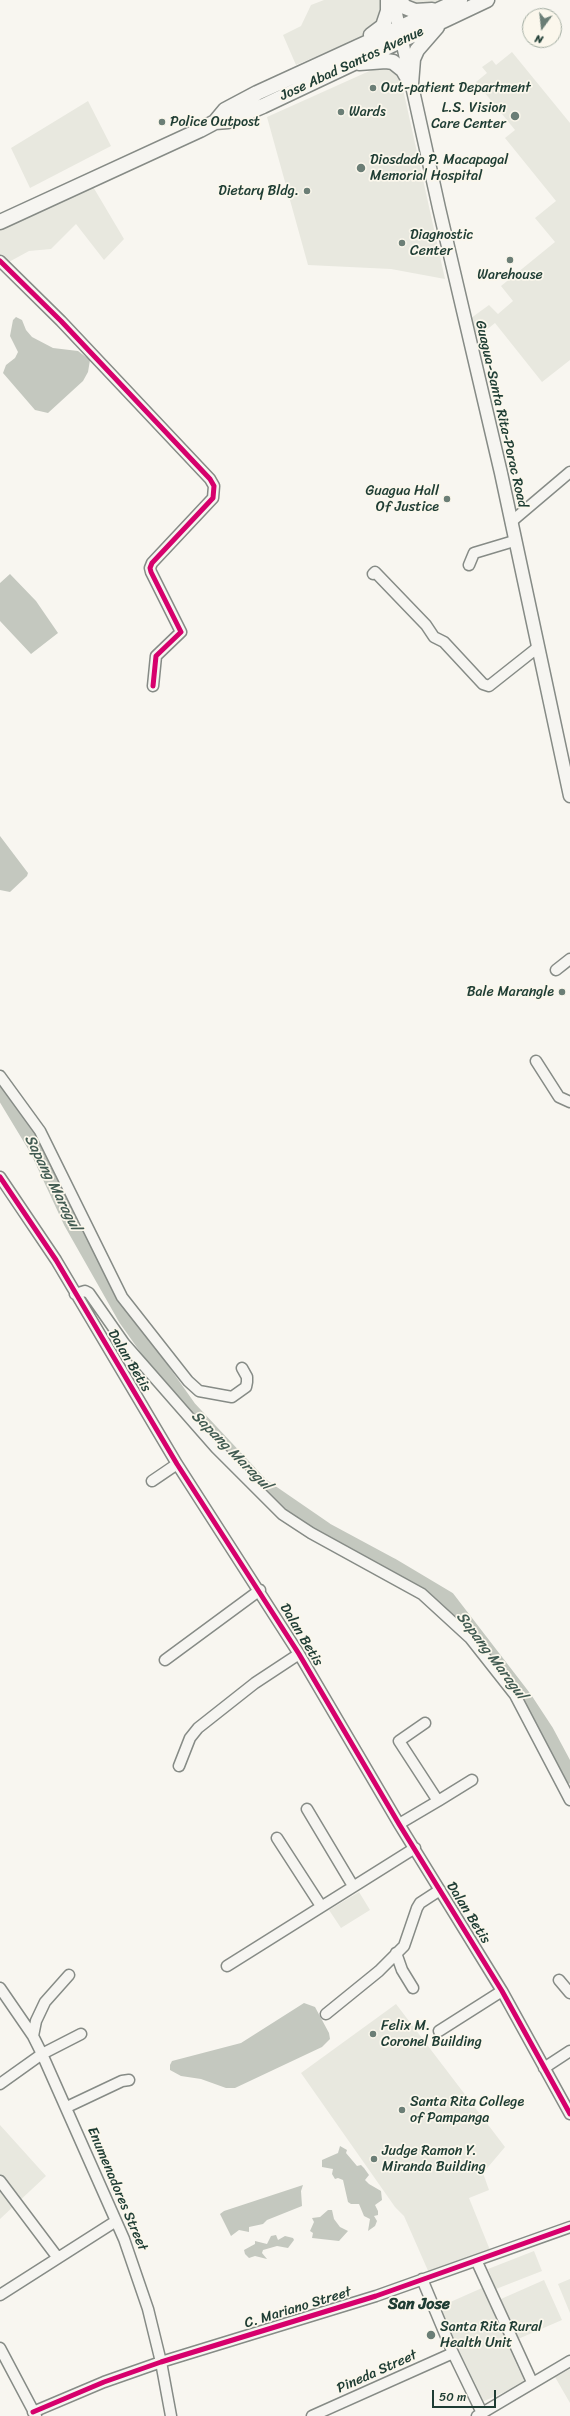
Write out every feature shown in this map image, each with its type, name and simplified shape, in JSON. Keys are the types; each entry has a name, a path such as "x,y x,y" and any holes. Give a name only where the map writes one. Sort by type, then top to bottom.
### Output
{"highway":[{"path":"346,59 383,26 388,11 388,0"},
{"path":"399,0 405,7 421,13 446,13"},
{"name":"Jose Abad Santos Avenue","path":"446,13 460,0"},
{"name":"Jose Abad Santos Avenue","path":"0,222 216,122 225,110 346,59 446,13 487,0"},
{"path":"411,84 413,59 417,50 446,13"},
{"path":"346,59 393,62 403,70 411,84"}],"main road":[{"name":"Guagua-Santa Rita-Porac Road","path":"393,0 511,522 537,648 567,769 570,796"}],"street":[{"path":"0,261 61,321 210,479 214,486 213,498 152,563 150,568 181,632 156,656 153,686"},
{"path":"511,522 570,472"},
{"path":"469,565 474,552 514,541"},
{"path":"373,574 375,572 426,624 434,637 444,642 483,684 489,686 537,648"},
{"path":"556,970 570,959"},
{"path":"536,1061 559,1098 570,1102"},
{"path":"0,1076 40,1131 122,1297 188,1381 199,1391 232,1397 246,1387 247,1377 242,1368"},
{"name":"Dalan Betis","path":"0,1177 56,1260 177,1464 260,1590 299,1654 399,1824 502,1991 570,2114"},
{"path":"75,1294 81,1292 89,1293 124,1343 216,1448 282,1514 310,1533 422,1594 470,1638 515,1695 570,1800"},
{"path":"152,1481 177,1464"},
{"path":"165,1660 260,1590"},
{"path":"179,1766 190,1738 198,1728 253,1685 299,1654"},
{"path":"426,1723 399,1742 438,1801"},
{"path":"399,1824 472,1780"},
{"path":"307,1809 353,1886"},
{"path":"277,1838 320,1906"},
{"path":"227,1966 320,1906 415,1848"},
{"path":"326,2014 380,1971 408,1940 417,1908 420,1903 440,1890"},
{"path":"396,1953 402,1970 413,1988"},
{"path":"33,2036 36,2021 45,2002 69,1975"},
{"path":"559,1980 570,1993"},
{"name":"Enumenadores Street","path":"0,1988 33,2036 42,2054 67,2107 131,2258 161,2362 171,2416"},
{"path":"439,2032 502,1991"},
{"path":"0,2084 42,2054 81,2034"},
{"path":"544,2068 570,2051"},
{"path":"67,2107 122,2081 129,2080"},
{"path":"0,2181 58,2258"},
{"path":"0,2295 116,2221"},
{"name":"C. Mariano Street","path":"34,2414 104,2382 161,2362 320,2314 477,2262 570,2227"},
{"path":"477,2262 532,2382"},
{"path":"422,2279 480,2414 570,2361"},
{"path":"0,2348 34,2414"},
{"name":"Pineda Street","path":"312,2416 453,2353"}],"shaded area":[{"path":"324,0 384,0 384,17 369,34 296,65 283,35 301,26 311,5"},
{"path":"403,0 442,0 425,9"},
{"path":"512,52 570,123 570,360 542,382 495,323 479,336 467,321 489,305 498,314 513,301 501,286 555,242 535,218 556,201 505,138 515,130 476,82 487,73 482,67 492,60 496,65"},
{"path":"385,64 399,71 445,279 391,269 308,265 267,117"},
{"path":"88,101 111,146 30,188 11,148"},
{"path":"92,185 124,239 104,260 76,224 51,249 29,251 7,263 0,259 0,228"},
{"path":"16,317 22,320 26,330 32,337 53,348 78,351 90,360 88,372 83,381 48,413 35,410 3,373 6,365 15,358 18,352 10,336 13,320"},
{"path":"10,574 36,601 58,633 31,654 0,621 0,583"},
{"path":"0,836 28,873 27,876 10,892 0,890"},
{"path":"359,1892 370,1910 341,1928 329,1910"},
{"path":"304,2003 315,2007 329,2033 330,2039 322,2047 235,2088 226,2088 201,2079 181,2076 170,2070 172,2061 241,2043"},
{"name":"Santa Rita College of Pampanga","path":"396,2004 505,2147 483,2173 489,2190 469,2198 490,2250 429,2273 404,2216 395,2207 301,2073"},
{"path":"0,2125 46,2176 0,2219"},
{"path":"340,2146 347,2150 346,2153 357,2166 361,2165 364,2168 369,2175 365,2180 381,2191 382,2200 375,2205 378,2215 374,2216 377,2221 375,2226 368,2231 370,2219 364,2216 359,2204 351,2204 348,2202 343,2180 338,2178 335,2179 332,2174 333,2169 322,2167 322,2160 338,2153"},
{"path":"303,2185 301,2191 302,2206 267,2220 263,2224 249,2227 249,2232 239,2230 231,2236 220,2214 224,2211"},
{"path":"328,2210 332,2210 334,2219 340,2227 348,2231 339,2241 312,2238 313,2233 310,2231 314,2222 312,2218 320,2217"},
{"path":"276,2235 278,2240 285,2236 293,2238 294,2240 288,2248 277,2246 263,2250 262,2253 267,2259 255,2256 249,2258 245,2254 244,2250 255,2244 255,2241 267,2244 271,2236"},
{"path":"534,2251 542,2271 496,2289 488,2269"},
{"path":"570,2279 570,2313 558,2284"},
{"path":"544,2280 562,2320 518,2339 501,2299"},
{"path":"482,2288 525,2383 482,2402 439,2307"},
{"path":"570,2369 570,2403 555,2377"}],"waterway":[{"name":"Sapang Maragul","path":"0,1088 38,1151 71,1222 126,1319 189,1408 262,1486 326,1530 391,1565 448,1599 525,1699 546,1731 570,1776"}],"cycle path":[{"path":"0,261 61,321 210,479 214,486 213,498 152,563 150,568 181,632 156,656 153,686"},
{"path":"0,1177 56,1260 177,1464 299,1654 399,1824 502,1991 570,2114"},
{"path":"33,2412 104,2382 161,2362 376,2296 570,2227"}],"place":[{"name":"Out-patient Department","path":"373,88"},
{"name":"Wards","path":"341,112"},
{"name":"L.S. Vision Care Center","path":"515,116"},
{"name":"Police Outpost","path":"162,122"},
{"name":"Diosdado P. Macapagal Memorial Hospital","path":"361,168"},
{"name":"Dietary Bldg.","path":"307,191"},
{"name":"Diagnostic Center","path":"402,243"},
{"name":"Warehouse","path":"510,260"},
{"name":"Guagua Hall Of Justice","path":"447,499"},
{"name":"Bale Marangle","path":"562,992"},
{"name":"Felix M. Coronel Building","path":"373,2034"},
{"name":"Santa Rita College of Pampanga","path":"402,2110"},
{"name":"Judge Ramon Y. Miranda Building","path":"374,2159"},
{"name":"Santa Rita Rural Health Unit","path":"431,2335"}],"district":[{"name":"San Jose","path":"419,2305"}]}
